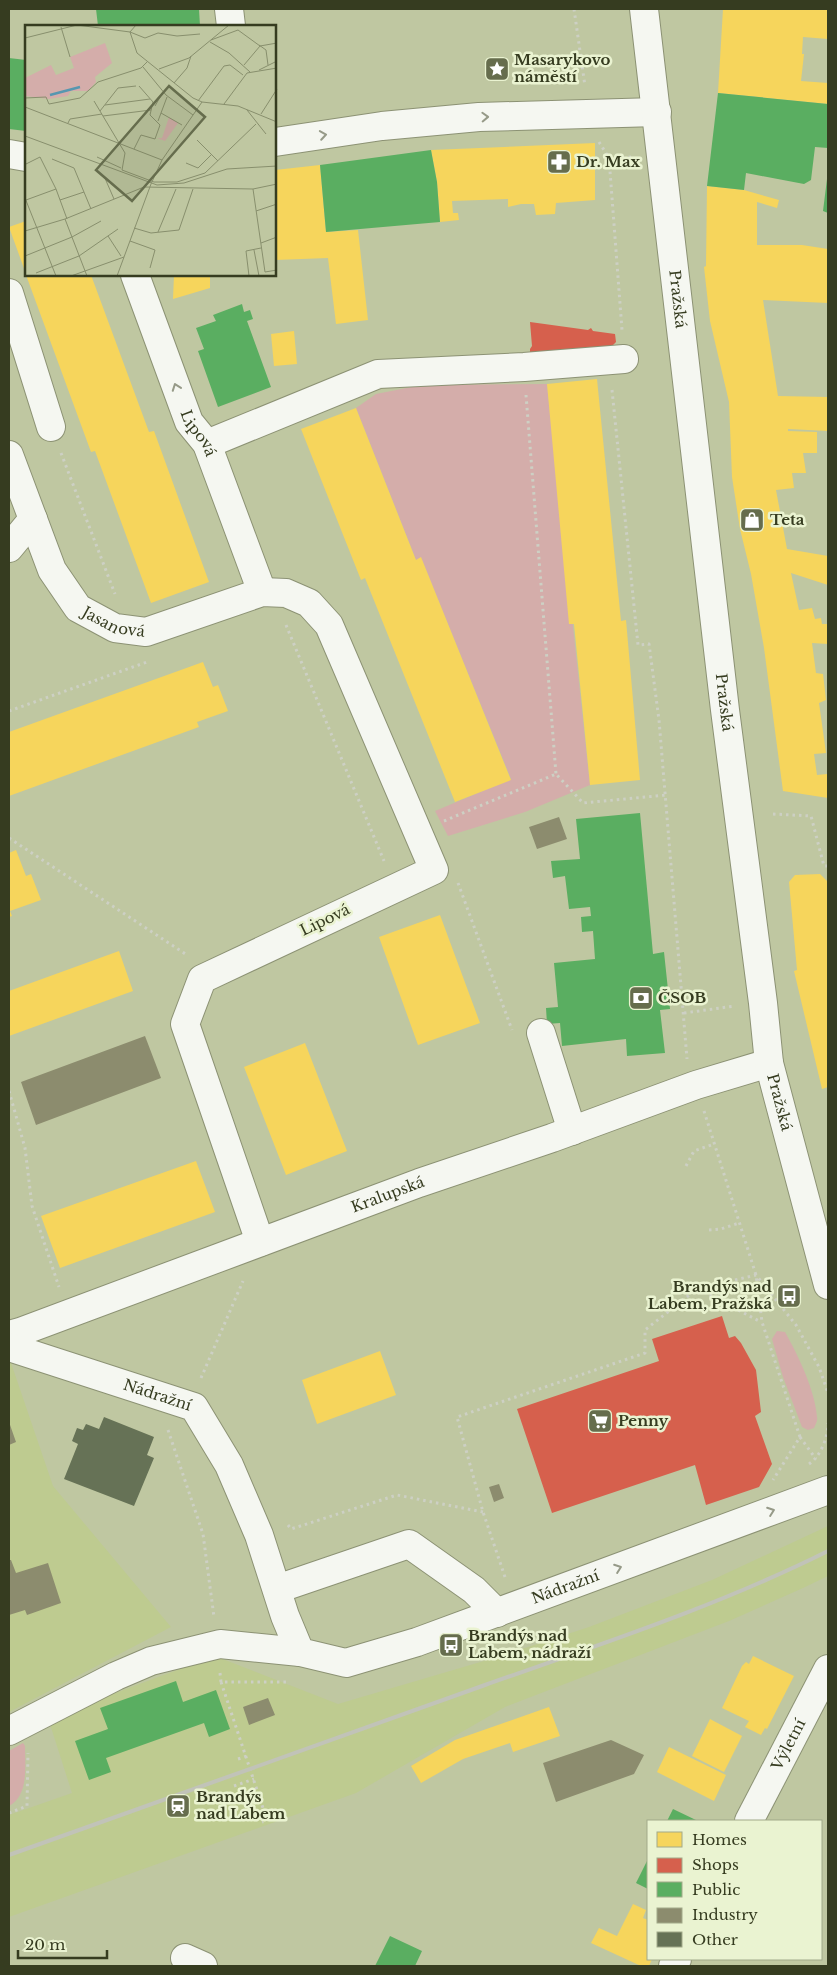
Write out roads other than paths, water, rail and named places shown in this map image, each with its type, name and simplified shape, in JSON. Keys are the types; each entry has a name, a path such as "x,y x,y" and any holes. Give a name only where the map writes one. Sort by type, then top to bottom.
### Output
{"street":[{"path":"229,9 231,25"},
{"path":"276,142 391,125 479,117 657,112 644,9"},
{"name":"Pražská","path":"657,112 725,710 769,1063 828,1285"},
{"path":"9,154 25,157"},
{"name":"Lipová","path":"135,276 189,422 207,444 262,592"},
{"path":"9,293 51,426"},
{"path":"207,444 378,374 524,367 624,359"},
{"name":"Jasanová","path":"9,455 52,570 78,608 115,628 146,632 262,592 286,593 310,603 329,625 434,870"},
{"path":"9,548 34,519"},
{"name":"Lipová","path":"260,1242 185,1024 202,979 394,887 434,870"},
{"path":"528,1034 572,1131"},
{"name":"Kralupská","path":"9,1335 419,1183 572,1131 696,1085 769,1063"},
{"name":"Nádražní","path":"9,1347 194,1407 229,1465 259,1535 285,1616 300,1652"},
{"name":"Nádražní","path":"19,1726 116,1676 151,1661 220,1644 300,1652 346,1663 417,1642 828,1490"},
{"path":"277,1588 409,1544 474,1590 497,1613"},
{"name":"Výletní","path":"750,1820 828,1669"}],"railway":[{"path":"9,1855 616,1639 702,1607 828,1551"}],"place":[{"name":"Masarykovo náměstí","path":"497,69"},
{"name":"Dr. Max","path":"559,162"},
{"name":"Teta","path":"752,520"},
{"name":"ČSOB","path":"641,998"},
{"name":"Brandýs nad Labem, Pražská","path":"789,1296"},
{"name":"Penny","path":"600,1421"},
{"name":"Brandýs nad Labem, nádraží","path":"451,1645"},
{"name":"Brandýs nad Labem","path":"178,1806"}]}
